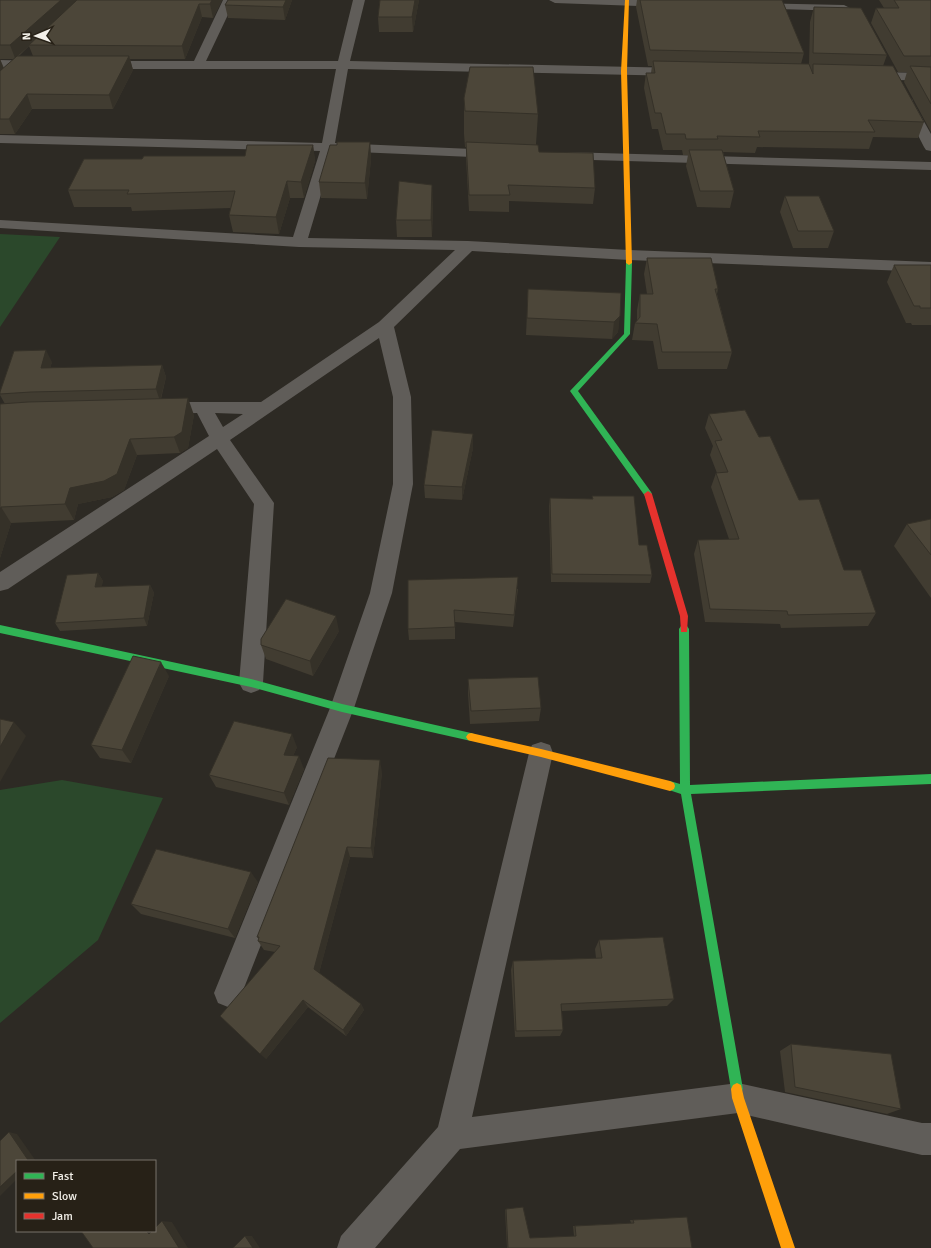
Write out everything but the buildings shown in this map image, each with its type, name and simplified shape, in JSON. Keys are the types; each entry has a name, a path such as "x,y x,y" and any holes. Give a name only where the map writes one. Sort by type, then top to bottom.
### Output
{"street":[{"path":"198,65 229,0"},
{"path":"299,242 328,147 343,65 359,0"},
{"path":"555,0 674,4"},
{"path":"745,6 855,8 850,0"},
{"path":"627,2 624,71 629,255 627,334 574,391 647,491 684,616 685,790 738,1098 788,1248"},
{"path":"14,70 30,54"},
{"path":"886,63 931,147"},
{"path":"0,64 14,70 49,65"},
{"path":"88,65 343,65 696,72"},
{"path":"854,76 931,78"},
{"path":"0,139 328,147 508,154"},
{"path":"548,156 931,166"},
{"path":"0,224 299,242 468,246 629,255 931,267"},
{"path":"0,583 265,408 385,326 468,246"},
{"path":"228,993 342,708 381,593 403,484 402,397 385,326"},
{"path":"203,407 219,438 264,503 252,683"},
{"path":"147,408 265,408"},
{"path":"0,629 252,683 342,708 541,753 685,790 931,779"},
{"path":"353,1248 452,1135 541,753"},
{"path":"452,1135 738,1098 922,1139 931,1139"}],"green space":[{"path":"0,234 60,237 0,327"},
{"path":"62,780 163,798 98,940 0,1023 0,790"}],"traffic: fast":[{"path":"629,263 627,334 574,391 648,494"},
{"path":"0,629 251,683 342,708 471,737"},
{"path":"684,629 685,790 737,1089"},
{"path":"670,786 685,790 931,779"}],"traffic: slow":[{"path":"627,0 624,71 629,263"},
{"path":"471,737 541,753 670,786"},
{"path":"737,1089 738,1098 788,1248"}],"traffic: jam":[{"path":"648,494 684,616 684,629"}]}
